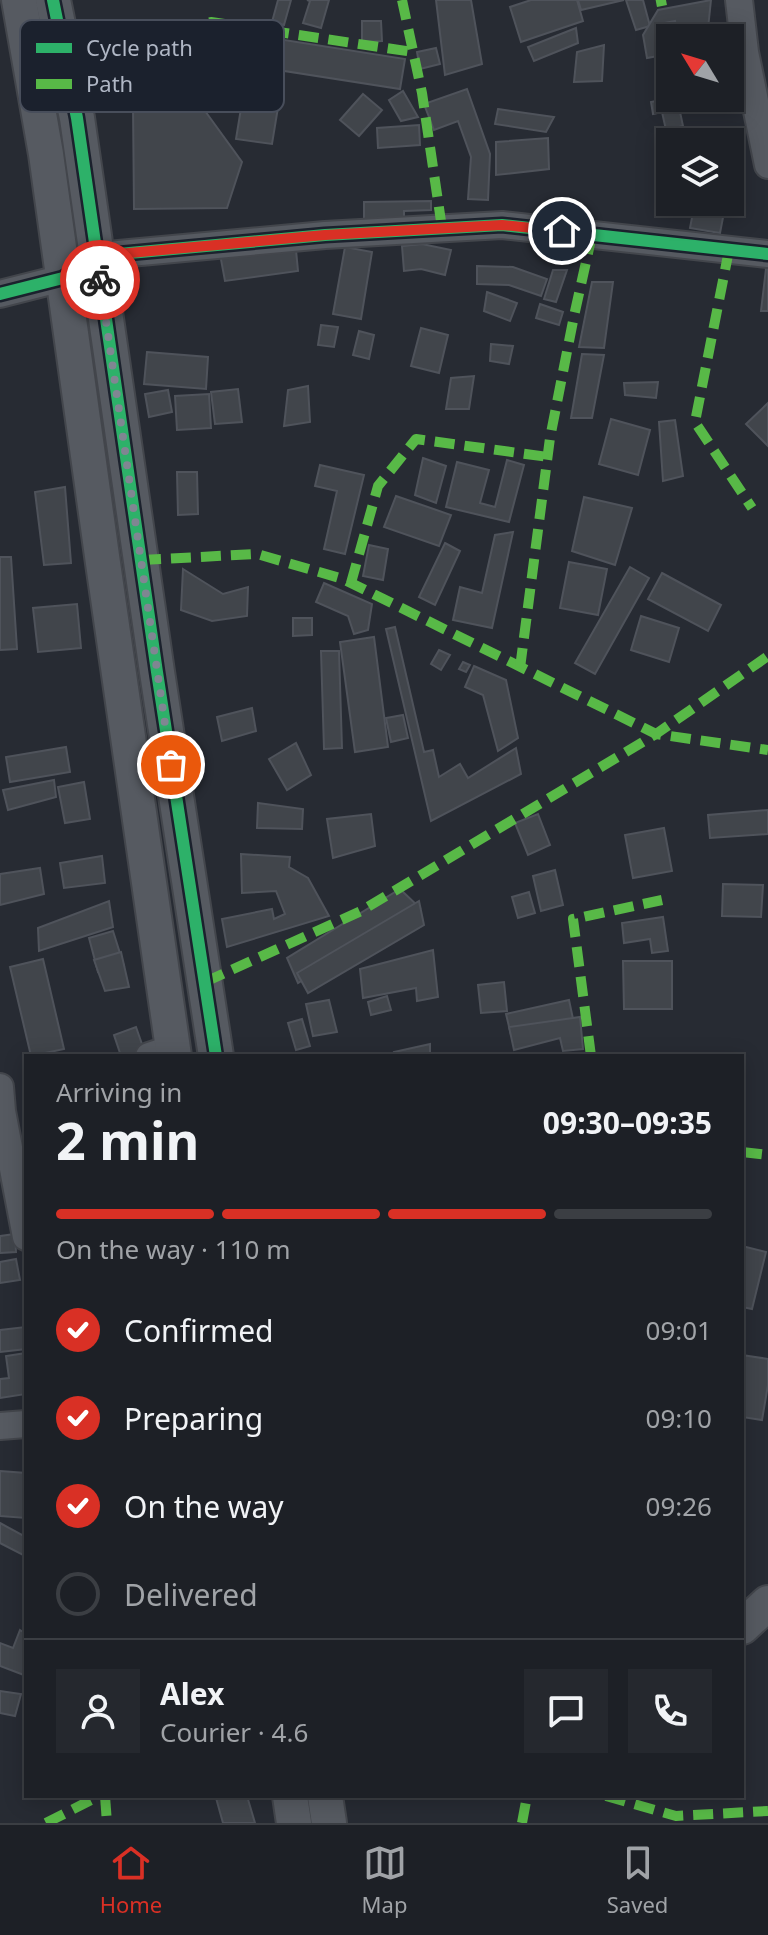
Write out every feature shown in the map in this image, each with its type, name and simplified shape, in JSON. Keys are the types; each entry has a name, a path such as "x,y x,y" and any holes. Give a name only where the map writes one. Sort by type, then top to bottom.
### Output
{"street":[{"path":"19,0 23,20"},
{"path":"739,0 745,52 768,165"},
{"path":"39,112 166,1053"},
{"path":"76,112 216,1054"},
{"path":"0,294 63,278 97,256 325,235 502,225 768,254"},
{"path":"7,1103 24,1223"},
{"path":"0,1426 24,1424"},
{"path":"744,1625 768,1603"},
{"path":"290,1798 294,1823"},
{"path":"325,1798 329,1823"}],"building":[{"path":"278,0 291,0 284,25 284,20 273,20"},
{"path":"307,0 329,0 321,28 303,23 310,1"},
{"path":"436,0 471,0 482,64 445,75"},
{"path":"531,0 577,0 583,21 521,42 510,7"},
{"path":"578,0 624,0 581,10"},
{"path":"626,0 643,0 650,26 636,30"},
{"path":"711,0 708,24 676,24 675,21 656,24 656,56 647,58 643,35 658,10"},
{"path":"362,21 381,21 382,41 362,42"},
{"path":"576,28 578,43 534,61 528,47"},
{"path":"284,40 405,59 400,89 284,71"},
{"path":"604,45 602,81 574,82 577,52"},
{"path":"436,48 440,64 420,69 417,52"},
{"path":"467,89 490,154 488,200 468,199 471,157 458,121 434,130 424,104"},
{"path":"403,91 418,117 401,121 389,100"},
{"path":"363,94 382,110 359,136 340,120"},
{"path":"656,101 656,112 662,112 653,114 651,102"},
{"path":"498,109 554,117 546,132 495,124"},
{"path":"133,112 206,112 242,162 227,208 134,209"},
{"path":"240,112 277,112 272,144 236,139"},
{"path":"662,112 680,112 683,126 666,128"},
{"path":"419,125 420,145 378,148 377,128"},
{"path":"548,138 549,169 496,175 496,142"},
{"path":"431,201 431,210 404,211 404,219 364,220 364,202"},
{"path":"692,216 723,216 720,233 690,228"},
{"path":"422,244 451,250 445,275 421,269 404,271 402,246"},
{"path":"345,247 372,252 361,319 333,314"},
{"path":"296,250 298,271 225,281 220,254"},
{"path":"767,260 768,311 761,311"},
{"path":"477,266 513,267 547,279 541,296 509,285 477,284"},
{"path":"553,270 567,270 556,302 544,299"},
{"path":"592,282 613,282 604,348 579,347"},
{"path":"487,292 517,303 510,321 484,311"},
{"path":"540,304 563,312 559,325 536,318"},
{"path":"321,325 338,327 334,347 318,345"},
{"path":"421,328 448,335 439,373 411,366"},
{"path":"359,331 374,335 369,359 353,355"},
{"path":"491,344 513,346 509,364 490,361"},
{"path":"147,352 208,357 206,389 144,384"},
{"path":"582,354 604,355 592,418 571,418"},
{"path":"474,376 469,409 446,409 451,378"},
{"path":"658,382 656,398 625,395 624,383"},
{"path":"308,386 310,422 284,426 288,390"},
{"path":"238,389 242,422 215,424 211,392"},
{"path":"168,390 172,412 149,417 145,394"},
{"path":"209,394 211,428 177,430 175,396"},
{"path":"768,403 768,446 746,424"},
{"path":"611,419 650,430 638,475 599,464"},
{"path":"675,420 683,476 663,481 659,422"},
{"path":"423,458 446,466 436,503 415,495"},
{"path":"507,460 524,465 509,522 446,507 457,462 489,470 480,503 495,507"},
{"path":"320,465 364,475 345,554 324,549 337,491 315,486"},
{"path":"177,472 197,472 198,514 178,515"},
{"path":"65,487 71,563 44,565 35,492"},
{"path":"396,496 451,515 439,546 384,527"},
{"path":"584,497 632,508 615,565 572,551"},
{"path":"513,532 492,628 453,620 460,587 482,593 495,535"},
{"path":"445,543 460,551 435,605 419,597"},
{"path":"369,545 388,549 383,580 363,576"},
{"path":"0,557 11,557 17,649 0,650"},
{"path":"569,562 607,569 598,615 560,608"},
{"path":"630,567 649,578 595,674 575,663"},
{"path":"183,569 223,594 248,587 247,616 212,621 181,610"},
{"path":"662,573 721,605 708,631 648,599"},
{"path":"324,583 372,604 368,630 354,634 348,616 316,602"},
{"path":"77,604 81,648 38,652 33,608"},
{"path":"641,616 679,628 669,662 631,650"},
{"path":"293,618 312,618 312,635 293,636"},
{"path":"395,627 424,752 433,750 439,777 460,764 468,778 516,748 521,774 431,821 386,629"},
{"path":"374,637 388,747 355,752 340,642"},
{"path":"439,650 450,655 441,670 431,664"},
{"path":"321,651 339,651 342,748 324,749"},
{"path":"463,662 470,665 466,672 459,669"},
{"path":"474,666 506,680 518,738 498,751 483,695 465,687"},
{"path":"252,708 256,731 222,741 217,717"},
{"path":"403,715 408,738 391,742 386,718"},
{"path":"296,743 311,775 287,790 269,759"},
{"path":"66,747 70,772 10,782 6,757"},
{"path":"54,780 56,797 8,810 3,790"},
{"path":"84,782 90,819 65,823 58,787"},
{"path":"258,803 303,809 302,829 257,828"},
{"path":"768,810 768,834 710,838 708,815"},
{"path":"371,814 375,846 333,858 327,819"},
{"path":"538,814 550,845 528,855 515,823"},
{"path":"664,828 672,871 633,878 625,835"},
{"path":"241,854 290,857 289,867 308,878 329,916 227,947 222,919 272,909 274,919 285,914 276,891 242,893"},
{"path":"102,856 105,883 64,888 60,863"},
{"path":"40,868 44,894 0,905 0,874"},
{"path":"555,870 563,905 541,911 533,876"},
{"path":"723,884 763,885 761,917 722,916"},
{"path":"400,889 420,908 298,983 287,958"},
{"path":"529,892 535,913 518,918 512,897"},
{"path":"109,901 113,927 39,951 38,928"},
{"path":"419,901 424,925 308,993 297,973"},
{"path":"663,917 668,951 652,953 650,939 624,943 622,923"},
{"path":"113,931 124,966 98,972 89,938"},
{"path":"433,950 438,997 417,1001 416,988 363,998 360,969"},
{"path":"121,952 129,987 105,991 94,960"},
{"path":"43,959 64,1049 31,1054 10,967"},
{"path":"623,961 672,961 672,1009 624,1009"},
{"path":"504,982 507,1011 481,1013 478,985"},
{"path":"387,996 391,1010 371,1015 368,1002"},
{"path":"329,1000 337,1032 313,1036 306,1004"},
{"path":"569,1000 576,1033 511,1035 506,1014"},
{"path":"580,1017 583,1049 563,1051 560,1038 514,1050 509,1027"},
{"path":"302,1019 310,1046 296,1050 288,1023"},
{"path":"136,1027 144,1050 120,1054 114,1035"},
{"path":"430,1044 430,1054 394,1052"},
{"path":"15,1234 16,1252 0,1253 0,1236"},
{"path":"744,1246 766,1252 752,1309 744,1307"},
{"path":"16,1259 20,1280 0,1283 0,1262"},
{"path":"24,1327 24,1349 0,1352 0,1330"},
{"path":"24,1353 24,1394 0,1398 0,1379 9,1378 6,1356"},
{"path":"744,1355 768,1359 768,1385 762,1420 744,1417"},
{"path":"0,1471 24,1473 24,1518 0,1516"},
{"path":"0,1523 24,1536 24,1555 0,1543"},
{"path":"20,1630 24,1633 24,1675 0,1666 0,1643 13,1648"},
{"path":"0,1691 21,1694 15,1716 0,1713"},
{"path":"216,1798 248,1798 255,1823 223,1823"}],"marked path":[{"path":"402,0 422,93 442,228"},
{"path":"656,2 666,0"},
{"path":"284,33 413,52"},
{"path":"520,668 550,438 592,235"},
{"path":"729,250 695,422 752,508"},
{"path":"351,583 378,486 416,439 548,457"},
{"path":"141,560 257,554 343,579 656,734 768,750"},
{"path":"205,982 361,911 656,734 768,656"},
{"path":"591,1054 573,919 662,900"},
{"path":"744,1152 768,1155"},
{"path":"46,1823 95,1798"},
{"path":"105,1798 107,1823"},
{"path":"522,1823 527,1798"},
{"path":"613,1798 676,1816 768,1811"}],"cycle path":[{"path":"53,0 57,20"},
{"path":"76,112 216,1054"},
{"path":"0,294 63,278 97,256 325,235 502,225 768,254"}],"way so far":[{"path":"100,280 171,765"}],"route":[{"path":"100,280 97,256 325,235 502,225 562,231"}]}
